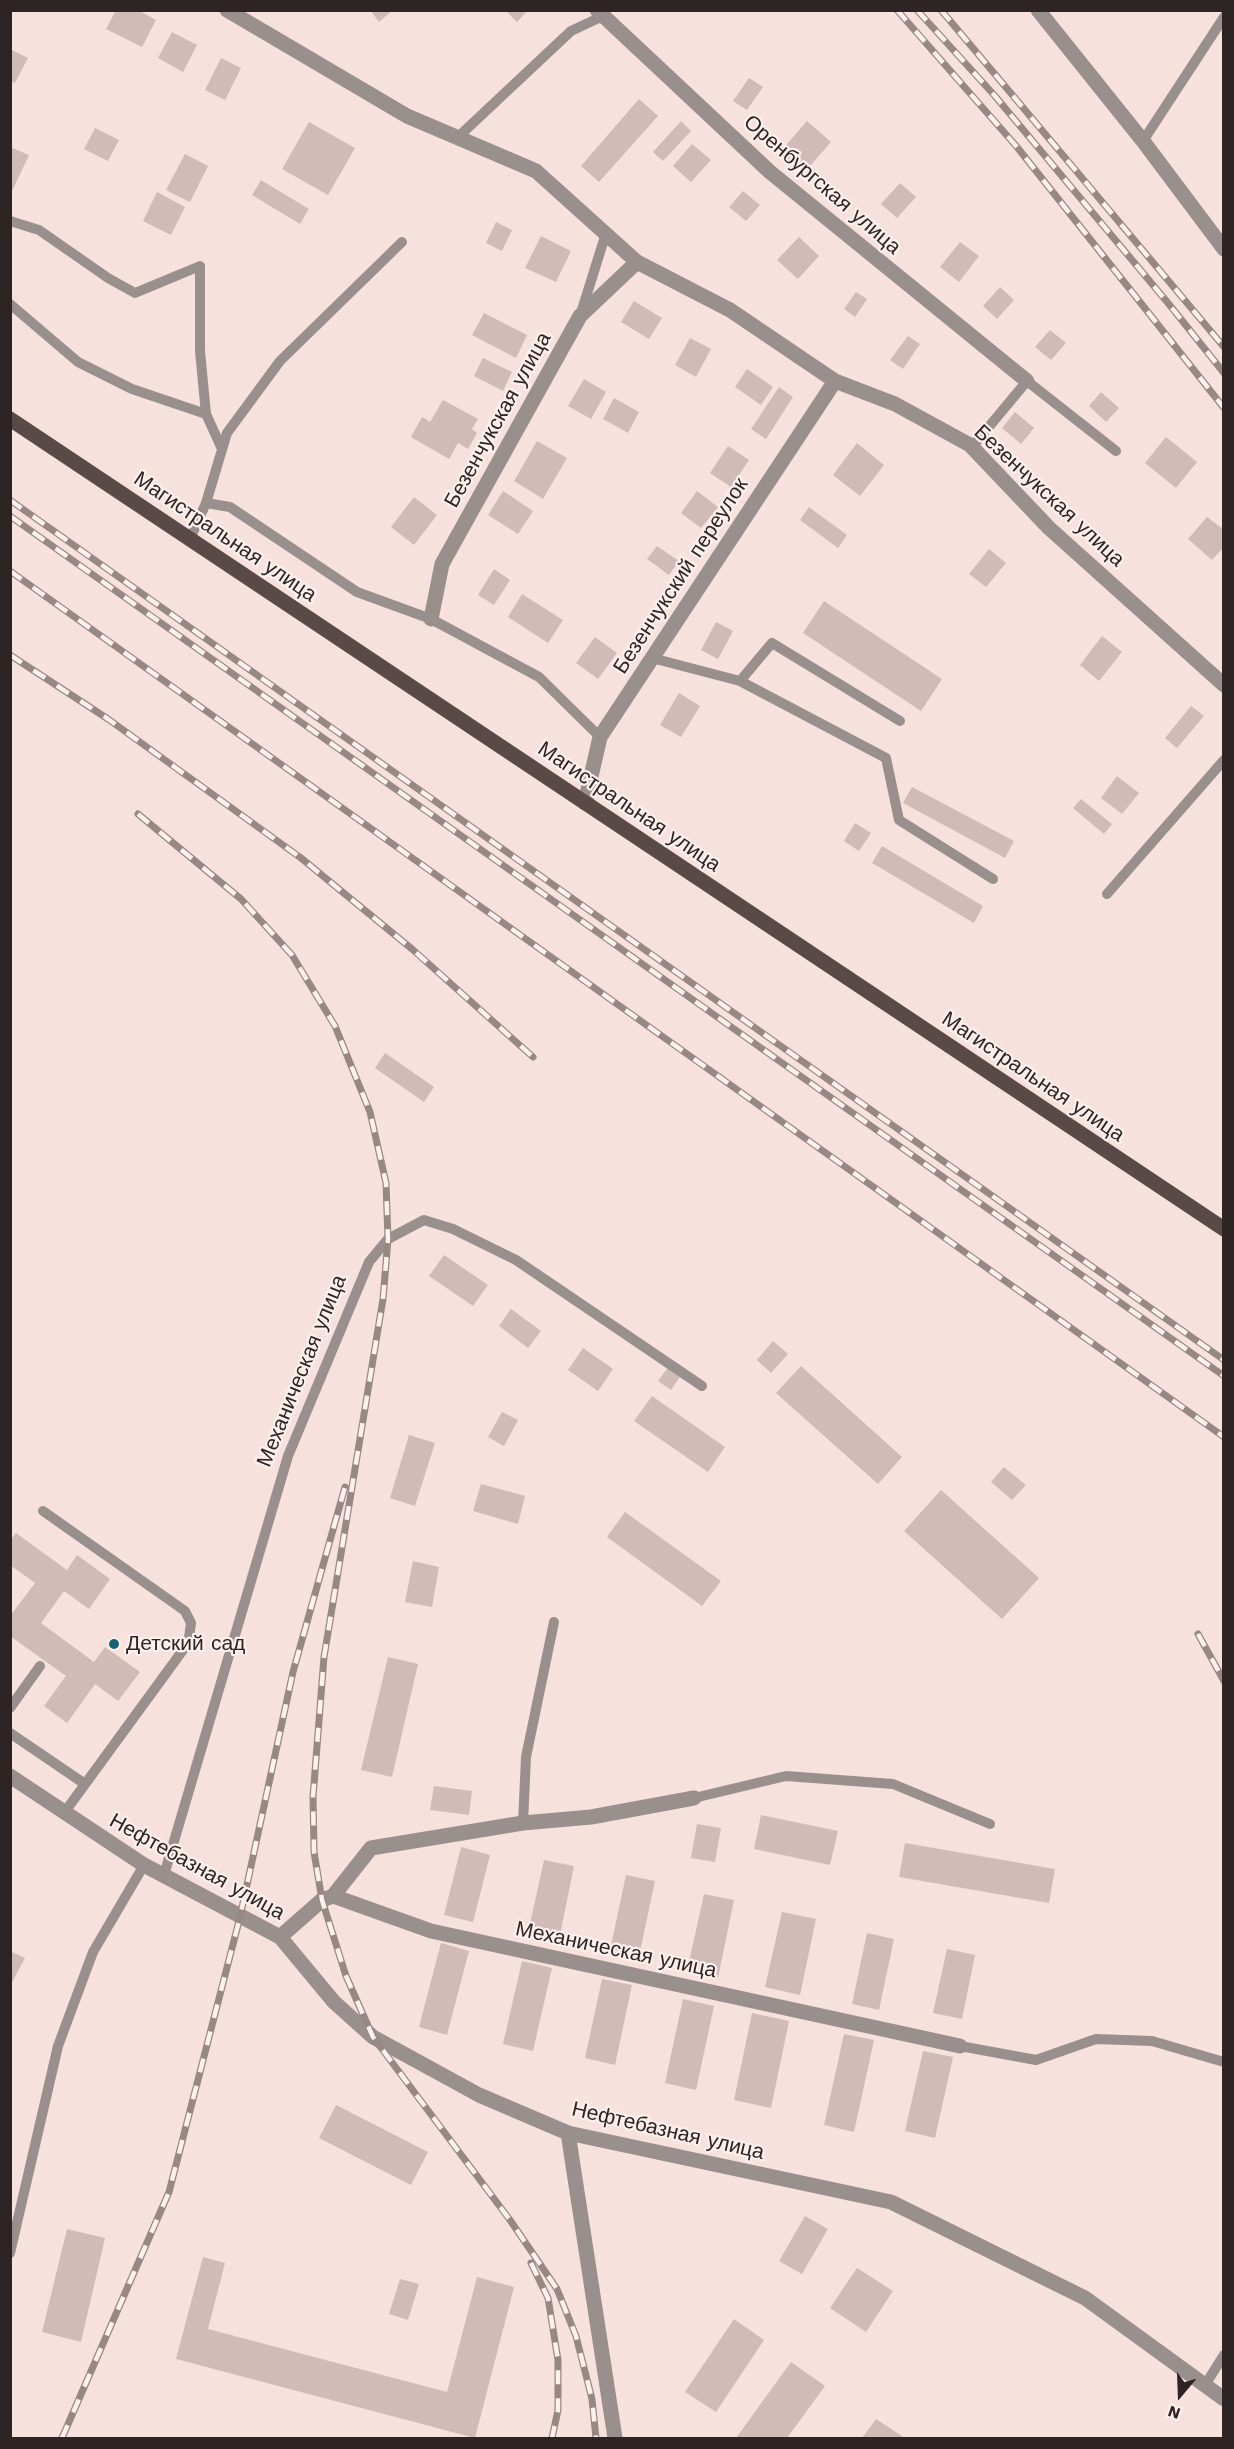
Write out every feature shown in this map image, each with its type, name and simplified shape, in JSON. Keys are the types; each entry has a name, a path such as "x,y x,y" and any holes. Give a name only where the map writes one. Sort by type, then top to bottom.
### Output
{"main road":[{"name":"Магистральная улица","path":"10,419 1224,1229"}],"street":[{"name":"Безенчукская улица","path":"226,10 407,116 536,171 638,262 730,310 835,381 895,404 972,447 1049,528 1224,685"},
{"path":"1038,10 1143,141 1224,249"},
{"name":"Оренбургская улица","path":"602,12 770,172 1027,381"},
{"name":"Безенчукская улица","path":"431,619 442,564 580,316 638,262"},
{"name":"Безенчукский переулок","path":"585,802 600,737 835,381"},
{"name":"Нефтебазная улица","path":"10,1776 144,1865 280,1937 334,2002 373,2037 479,2094 568,2133 891,2202 1085,2298 1224,2399"},
{"path":"280,1937 322,1900 333,1896 371,1848 523,1823 591,1817 694,1798"},
{"name":"Механическая улица","path":"333,1896 431,1931 960,2046"},
{"path":"568,2133 615,2439"}],"lane":[{"path":"457,138 571,31 602,12"},
{"path":"1143,141 1224,17"},
{"path":"10,221 39,230 108,278 135,292 200,266 200,351 206,414 222,449"},
{"path":"580,316 606,233"},
{"path":"190,539 206,503 227,433 280,361 402,242"},
{"path":"10,304 78,362 132,389 206,414"},
{"path":"972,447 1027,381 1116,451"},
{"path":"206,503 230,507 357,592 431,619 539,677 600,737"},
{"path":"740,681 772,643 900,722"},
{"path":"652,658 740,681 886,758 899,820 993,879"},
{"path":"1107,894 1224,760"},
{"name":"Механическая улица","path":"164,1875 288,1456 369,1262 388,1239 424,1220 453,1229 516,1260 702,1386"},
{"path":"43,1511 185,1611 190,1623 189,1638 183,1650 64,1813"},
{"path":"523,1823 526,1757 554,1622"},
{"path":"10,1708 40,1666"},
{"path":"10,1733 85,1784"},
{"path":"694,1798 786,1776 893,1784 990,1824"},
{"path":"10,2253 58,2046 93,1952 144,1865"},
{"path":"960,2046 1036,2060 1096,2039 1152,2041 1224,2062"},
{"path":"1205,2385 1224,2355"}],"building":[{"path":"116,10 138,10 156,20 142,47 106,29"},
{"path":"370,10 393,10 379,22"},
{"path":"505,10 528,10 517,22"},
{"path":"172,32 197,45 183,72 158,58"},
{"path":"12,50 28,58 15,83 10,81"},
{"path":"221,58 241,68 225,100 205,90"},
{"path":"749,78 763,87 747,110 733,101"},
{"path":"639,99 658,116 599,182 581,166"},
{"path":"681,121 691,131 663,161 653,152"},
{"path":"807,121 831,142 804,173 780,152"},
{"path":"309,122 355,148 328,195 282,169"},
{"path":"95,128 119,140 108,161 84,149"},
{"path":"692,144 711,160 691,182 673,166"},
{"path":"10,147 29,155 12,191 10,190"},
{"path":"185,154 208,166 190,202 166,190"},
{"path":"261,180 309,209 300,224 252,195"},
{"path":"900,183 916,197 897,218 881,204"},
{"path":"743,191 760,205 746,221 729,207"},
{"path":"157,192 185,207 171,235 143,221"},
{"path":"496,222 512,230 502,251 486,243"},
{"path":"541,236 571,251 556,282 525,268"},
{"path":"799,237 819,256 798,279 777,260"},
{"path":"960,242 979,256 959,282 940,267"},
{"path":"1000,287 1014,300 997,319 983,306"},
{"path":"856,292 867,299 855,317 844,309"},
{"path":"634,301 662,318 649,339 621,322"},
{"path":"484,313 527,335 516,358 472,335"},
{"path":"1050,330 1066,343 1051,360 1035,347"},
{"path":"908,336 920,344 903,369 890,360"},
{"path":"690,338 711,349 696,377 675,365"},
{"path":"483,358 512,372 503,391 474,376"},
{"path":"747,369 773,387 761,405 735,387"},
{"path":"584,379 606,392 591,419 568,406"},
{"path":"779,387 793,397 766,439 751,429"},
{"path":"1101,392 1119,408 1106,422 1089,406"},
{"path":"614,398 639,412 628,433 603,419"},
{"path":"443,400 478,419 472,429 477,433 468,449 458,443 449,459 411,437 422,417 430,422"},
{"path":"1015,412 1034,428 1021,444 1002,428"},
{"path":"1166,437 1197,462 1176,488 1145,463"},
{"path":"537,441 567,458 543,499 514,481"},
{"path":"857,443 884,465 860,496 833,475"},
{"path":"728,446 749,460 731,487 710,473"},
{"path":"503,491 533,511 518,534 488,515"},
{"path":"697,491 718,507 701,528 681,513"},
{"path":"414,497 437,515 414,545 391,527"},
{"path":"809,507 847,535 838,548 800,520"},
{"path":"1207,517 1224,530 1224,547 1212,560 1188,539"},
{"path":"657,546 679,561 669,575 647,559"},
{"path":"989,549 1006,563 986,587 969,574"},
{"path":"494,569 510,580 494,605 478,595"},
{"path":"522,594 563,620 548,643 508,617"},
{"path":"824,601 942,679 921,711 803,633"},
{"path":"716,622 733,631 718,659 701,650"},
{"path":"1102,636 1122,652 1099,681 1080,665"},
{"path":"595,637 617,653 598,679 576,663"},
{"path":"679,693 700,706 681,737 660,725"},
{"path":"1191,706 1204,716 1177,748 1165,738"},
{"path":"1117,776 1139,793 1122,814 1101,798"},
{"path":"912,787 1014,841 1005,858 903,803"},
{"path":"1081,799 1112,824 1104,834 1073,808"},
{"path":"855,823 871,833 859,851 844,841"},
{"path":"882,846 983,906 974,923 872,863"},
{"path":"385,1053 434,1087 424,1102 375,1068"},
{"path":"444,1255 488,1285 473,1306 429,1276"},
{"path":"511,1309 541,1331 528,1348 499,1326"},
{"path":"773,1341 788,1354 771,1373 757,1360"},
{"path":"583,1348 613,1369 598,1391 568,1370"},
{"path":"670,1365 682,1374 671,1390 658,1381"},
{"path":"801,1366 902,1457 878,1484 776,1393"},
{"path":"652,1396 725,1447 708,1472 634,1421"},
{"path":"502,1412 518,1420 504,1446 488,1437"},
{"path":"409,1435 435,1443 415,1506 390,1498"},
{"path":"1004,1467 1026,1485 1012,1500 991,1482"},
{"path":"481,1484 525,1496 518,1524 473,1511"},
{"path":"941,1490 1039,1578 1002,1619 904,1531"},
{"path":"625,1512 721,1581 702,1606 607,1537"},
{"path":"16,1533 67,1570 77,1555 110,1579 89,1609 64,1591 41,1623 94,1662 105,1647 140,1672 118,1701 95,1684 67,1723 44,1706 66,1676 10,1636 10,1616 35,1583 10,1565 10,1541"},
{"path":"413,1561 439,1567 432,1607 405,1602"},
{"path":"388,1657 418,1664 392,1777 361,1770"},
{"path":"434,1786 472,1791 469,1815 430,1810"},
{"path":"761,1815 838,1831 830,1865 754,1849"},
{"path":"697,1824 721,1828 715,1862 691,1858"},
{"path":"905,1843 1055,1869 1049,1903 899,1877"},
{"path":"461,1847 490,1855 473,1922 444,1915"},
{"path":"544,1860 574,1866 559,1940 528,1933"},
{"path":"626,1875 655,1881 639,1956 610,1950"},
{"path":"704,1894 734,1900 718,1978 687,1971"},
{"path":"782,1912 816,1919 800,1995 765,1987"},
{"path":"867,1933 894,1939 879,2010 852,2004"},
{"path":"441,1943 469,1951 447,2035 419,2027"},
{"path":"947,1949 975,1955 962,2019 933,2013"},
{"path":"10,1951 25,1958 10,1986"},
{"path":"522,1961 552,1968 533,2051 503,2044"},
{"path":"602,1979 632,1985 615,2065 585,2058"},
{"path":"683,1999 714,2006 696,2090 665,2083"},
{"path":"752,2013 789,2021 771,2108 734,2100"},
{"path":"844,2034 874,2040 854,2132 824,2125"},
{"path":"923,2051 953,2057 935,2138 905,2131"},
{"path":"336,2105 428,2152 411,2185 319,2138"},
{"path":"805,2216 828,2229 802,2274 779,2261"},
{"path":"67,2229 105,2238 81,2342 42,2332"},
{"path":"203,2257 225,2263 208,2329 447,2392 477,2277 514,2287 475,2438 176,2359"},
{"path":"857,2268 893,2291 866,2332 830,2308"},
{"path":"400,2279 419,2284 408,2320 389,2314"},
{"path":"734,2319 764,2340 716,2412 685,2392"},
{"path":"791,2362 825,2386 787,2438 736,2438"},
{"path":"876,2419 905,2438 862,2438"}],"railway":[{"path":"897,10 1017,147 1224,408"},
{"path":"917,10 995,96 1224,373"},
{"path":"941,10 1224,347"},
{"path":"10,500 1224,1360"},
{"path":"10,516 1224,1376"},
{"path":"10,571 1224,1437"},
{"path":"10,655 108,719 301,858 412,949 533,1057"},
{"path":"138,814 241,899 292,955 335,1026 370,1112 386,1183 388,1239 383,1299 324,1657 313,1797 314,1852 322,1900 346,1976 373,2037 510,2220 557,2289 576,2336 592,2399 596,2438"},
{"path":"62,2438 169,2192 240,1917 293,1672 345,1487"},
{"path":"1198,1634 1224,1681"},
{"path":"531,2263 548,2298 558,2360 558,2410 552,2438"}],"place":[{"name":"Детский сад","path":"114,1644"}]}
